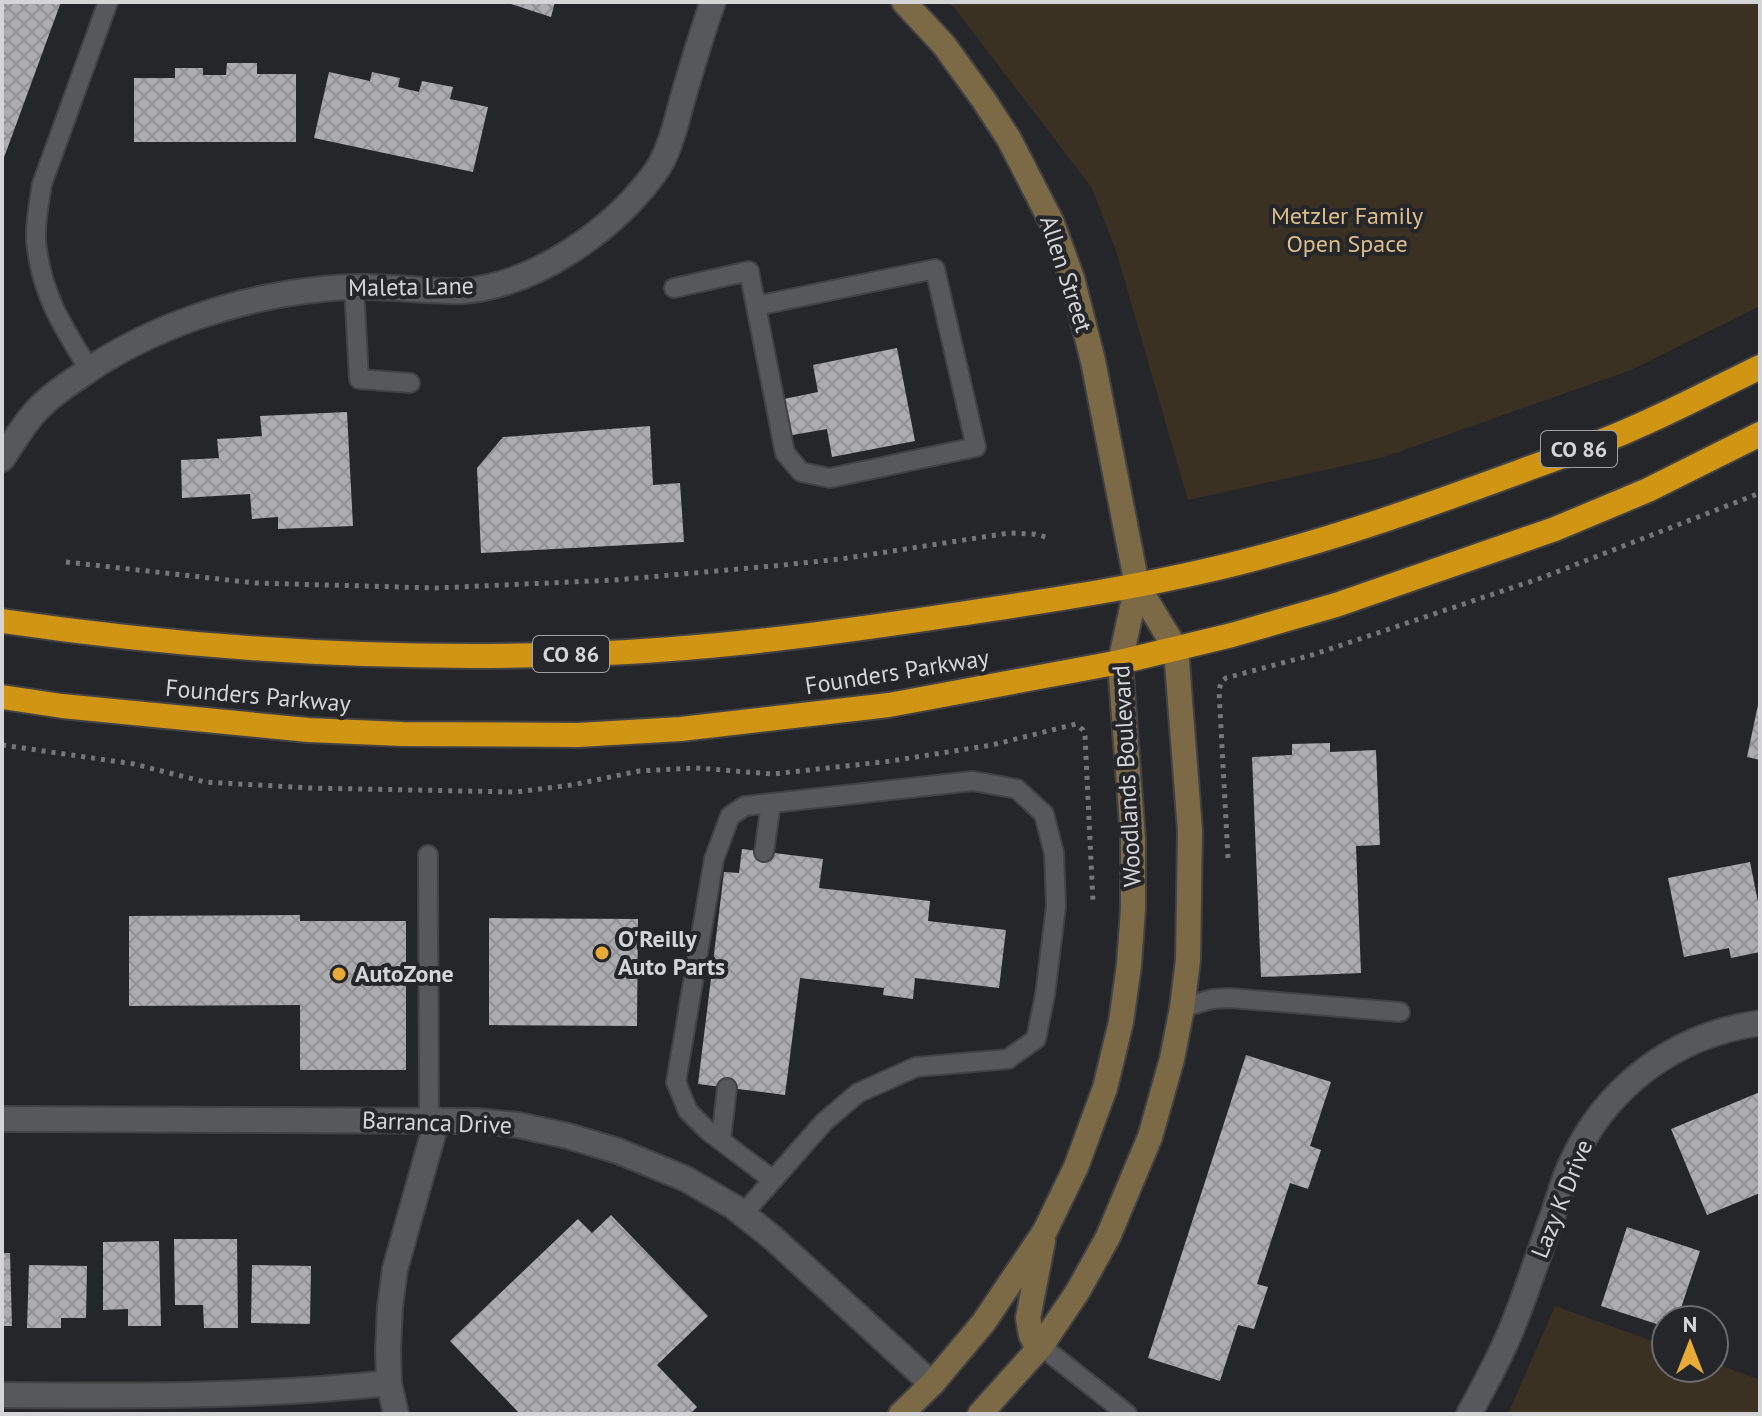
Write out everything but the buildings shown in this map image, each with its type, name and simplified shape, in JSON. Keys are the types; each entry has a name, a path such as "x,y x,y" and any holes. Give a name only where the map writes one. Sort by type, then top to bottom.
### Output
{"highway":[{"name":"Founders Parkway","path":"2,621 228,648 406,656 582,654 867,628 1137,585 1279,552 1438,502 1628,431 1760,367"},
{"name":"Founders Parkway","path":"2,697 62,706 308,730 402,734 578,735 681,729 889,705 1120,662 1232,635 1336,605 1555,529 1648,490 1760,434"}],"street":[{"name":"Maleta Lane","path":"2,459 37,409 63,387 126,347 200,316 281,295 324,289 354,287 463,291 501,284 544,266 585,243 627,207 656,171 669,144 713,2"},
{"name":"Allen Street","path":"904,2 944,45 983,99 1009,139 1052,223 1072,278 1093,361 1137,585"},
{"path":"980,1414 1041,1346 1078,1291 1108,1237 1150,1137 1172,1059 1182,1008 1188,960 1190,831 1176,649 1137,585"},
{"name":"Woodlands Boulevard","path":"901,1414 932,1384 984,1322 1045,1231 1076,1167 1105,1088 1121,1022 1133,909 1133,839 1120,662 1137,585"},
{"name":"Lazy K Drive","path":"1469,1414 1518,1314 1570,1166 1590,1128 1619,1091 1650,1065 1681,1046 1742,1025 1760,1023"},
{"name":"Barranca Drive","path":"2,1119 478,1121 518,1125 568,1136 618,1151 686,1179 734,1207 773,1238 932,1384"},
{"path":"396,1414 389,1383 390,1307 395,1269 433,1120"},
{"path":"1041,1346 1031,1335 1028,1318 1045,1231"},
{"path":"2,1395 98,1405 389,1383"}],"lane":[{"path":"89,369 65,331 49,296 36,239 37,214 42,184 108,2"},
{"path":"674,288 749,271 785,453 801,472 830,478 976,447 935,269 756,306"},
{"path":"354,287 359,379 410,383"},
{"path":"743,1214 773,1180 824,1122 858,1093 916,1067 1008,1059 1036,1039 1056,906 1054,853 1044,814 1017,789 973,781 745,806 730,816 714,859 676,1082 688,1111 773,1180"},
{"path":"764,852 771,803"},
{"path":"428,855 433,1120"},
{"path":"1182,1008 1212,999 1230,998 1400,1012"},
{"path":"721,1140 727,1088"},
{"path":"1041,1346 1127,1414"}],"path":[{"path":"1228,858 1219,691 1221,682 1226,678 1312,655 1541,578 1760,493"},
{"path":"66,562 255,583 436,588 615,580 773,566 841,559 1009,533 1051,538"},
{"path":"2,745 123,762 205,782 310,788 516,792 572,785 639,771 696,768 773,774 891,761 992,745 1076,724 1085,736 1093,902"}],"green space":[{"name":"Metzler Family Open Space","path":"948,2 1760,2 1760,306 1631,370 1384,457 1188,500 1117,254 1092,188"},
{"path":"1555,1306 1650,1340 1650,1384 1730,1384 1730,1369 1760,1380 1760,1414 1508,1414"}],"place":[{"name":"O'Reilly Auto Parts","path":"602,953"},
{"name":"AutoZone","path":"339,974"}]}
